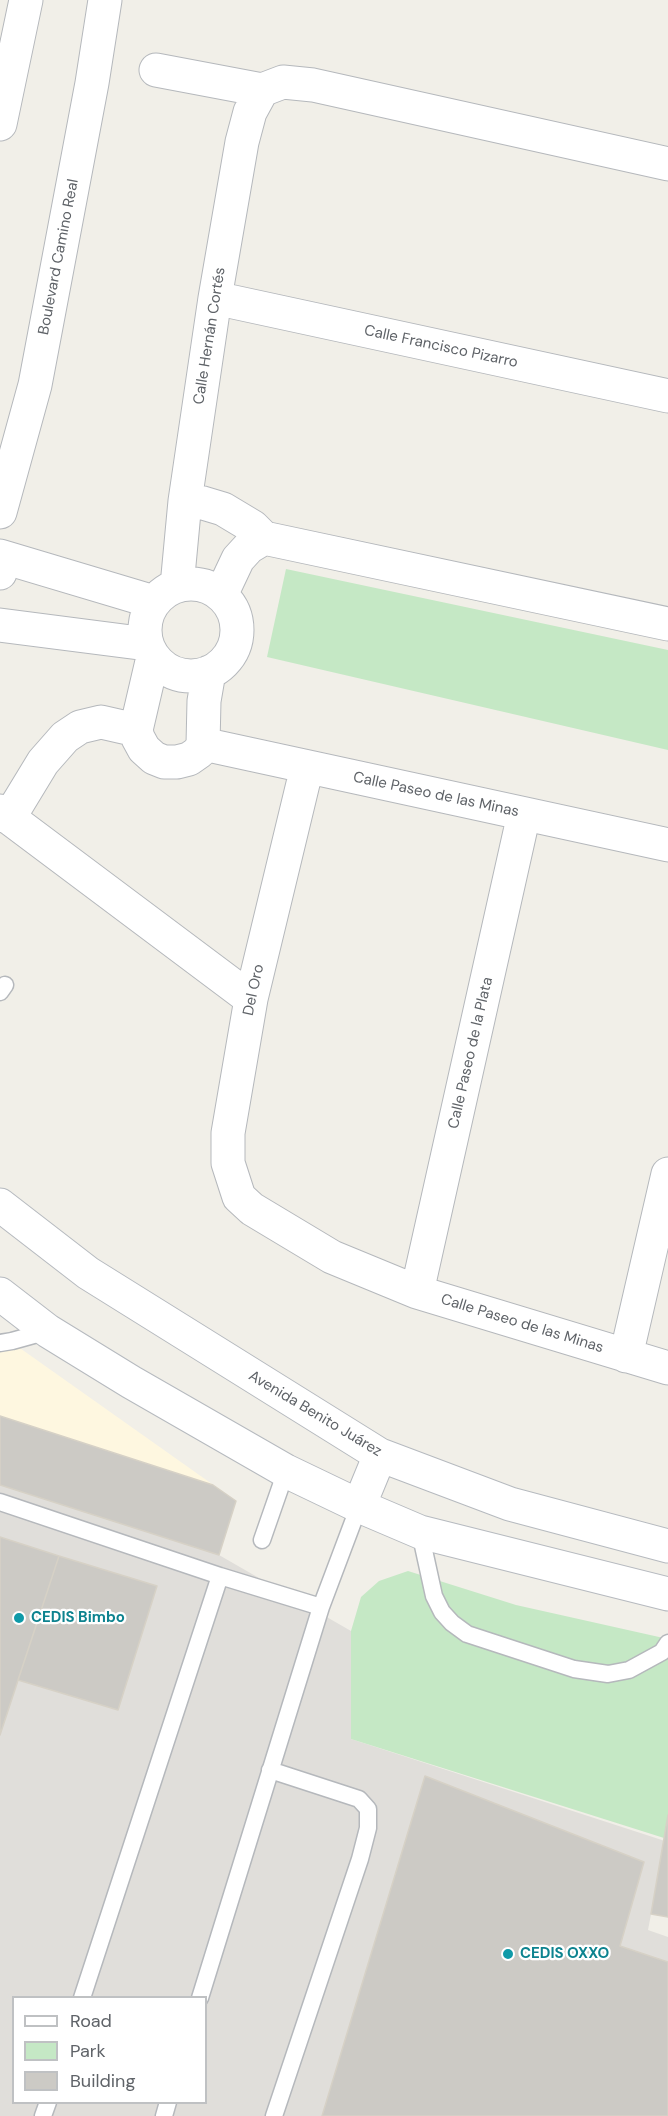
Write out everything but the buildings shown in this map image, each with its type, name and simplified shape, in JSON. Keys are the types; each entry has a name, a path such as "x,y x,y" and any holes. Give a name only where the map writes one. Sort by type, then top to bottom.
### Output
{"street":[{"path":"0,124 26,0"},
{"name":"Boulevard Camino Real","path":"0,512 35,385 92,82 105,0"},
{"path":"156,70 262,90 283,82 313,85 668,164"},
{"name":"Calle Hernán Cortés","path":"165,594 185,501 215,298 242,142 250,112 262,90"},
{"name":"Calle Francisco Pizarro","path":"215,298 668,396"},
{"path":"185,501 223,509 253,527 264,538 668,624"},
{"path":"221,595 238,559 249,547 264,538"},
{"path":"0,556 165,594"},
{"path":"0,567 0,573"},
{"path":"192,584 207,587 221,595 231,607 236,621 236,637 231,651 222,663 209,672 194,676 179,674 164,668 150,650 144,629 147,615 165,594 192,584"},
{"path":"0,625 150,650"},
{"path":"150,650 136,730 144,749 154,758 164,762 189,759 199,752 203,744 204,701 209,672"},
{"path":"136,730 101,722 80,727 65,737 43,762 4,814 251,999"},
{"name":"Calle Paseo de las Minas","path":"203,744 668,846"},
{"name":"Del Oro","path":"252,1209 239,1197 228,1163 228,1133 251,999 307,767"},
{"name":"Calle Paseo de la Plata","path":"417,1292 524,814"},
{"path":"626,1356 668,1174"},
{"name":"Avenida Benito Juárez","path":"0,1204 88,1273 380,1455 510,1504 668,1545"},
{"name":"Calle Paseo de las Minas","path":"252,1209 332,1257 417,1292 668,1368"},
{"path":"0,1294 48,1331 131,1382 286,1470 359,1506 420,1532 668,1594"},
{"path":"359,1506 380,1455"}],"lane":[{"path":"0,1343 48,1331"},
{"path":"262,1540 286,1470"},
{"path":"0,1502 220,1576 321,1607"},
{"path":"201,1996 321,1607 359,1506"},
{"path":"420,1532 434,1596 442,1612 467,1634 574,1669 608,1674 629,1670 662,1652 668,1643"},
{"path":"83,1996 220,1576"},
{"path":"270,1770 358,1799 368,1809 368,1828 360,1858 274,2116"}],"shaded area":[{"path":"0,1334 236,1501 219,1555 0,1485"},
{"path":"0,1485 219,1555 351,1631 351,1739 665,1841 648,1930 668,1937 668,2116 0,2116"}],"green space":[{"path":"286,569 668,650 668,750 267,657"},
{"path":"408,1571 516,1605 668,1639 668,1815 664,1838 351,1739 351,1631 361,1597 379,1581"}],"place":[{"name":"CEDIS Bimbo","path":"19,1618"},
{"name":"CEDIS OXXO","path":"508,1954"}]}
